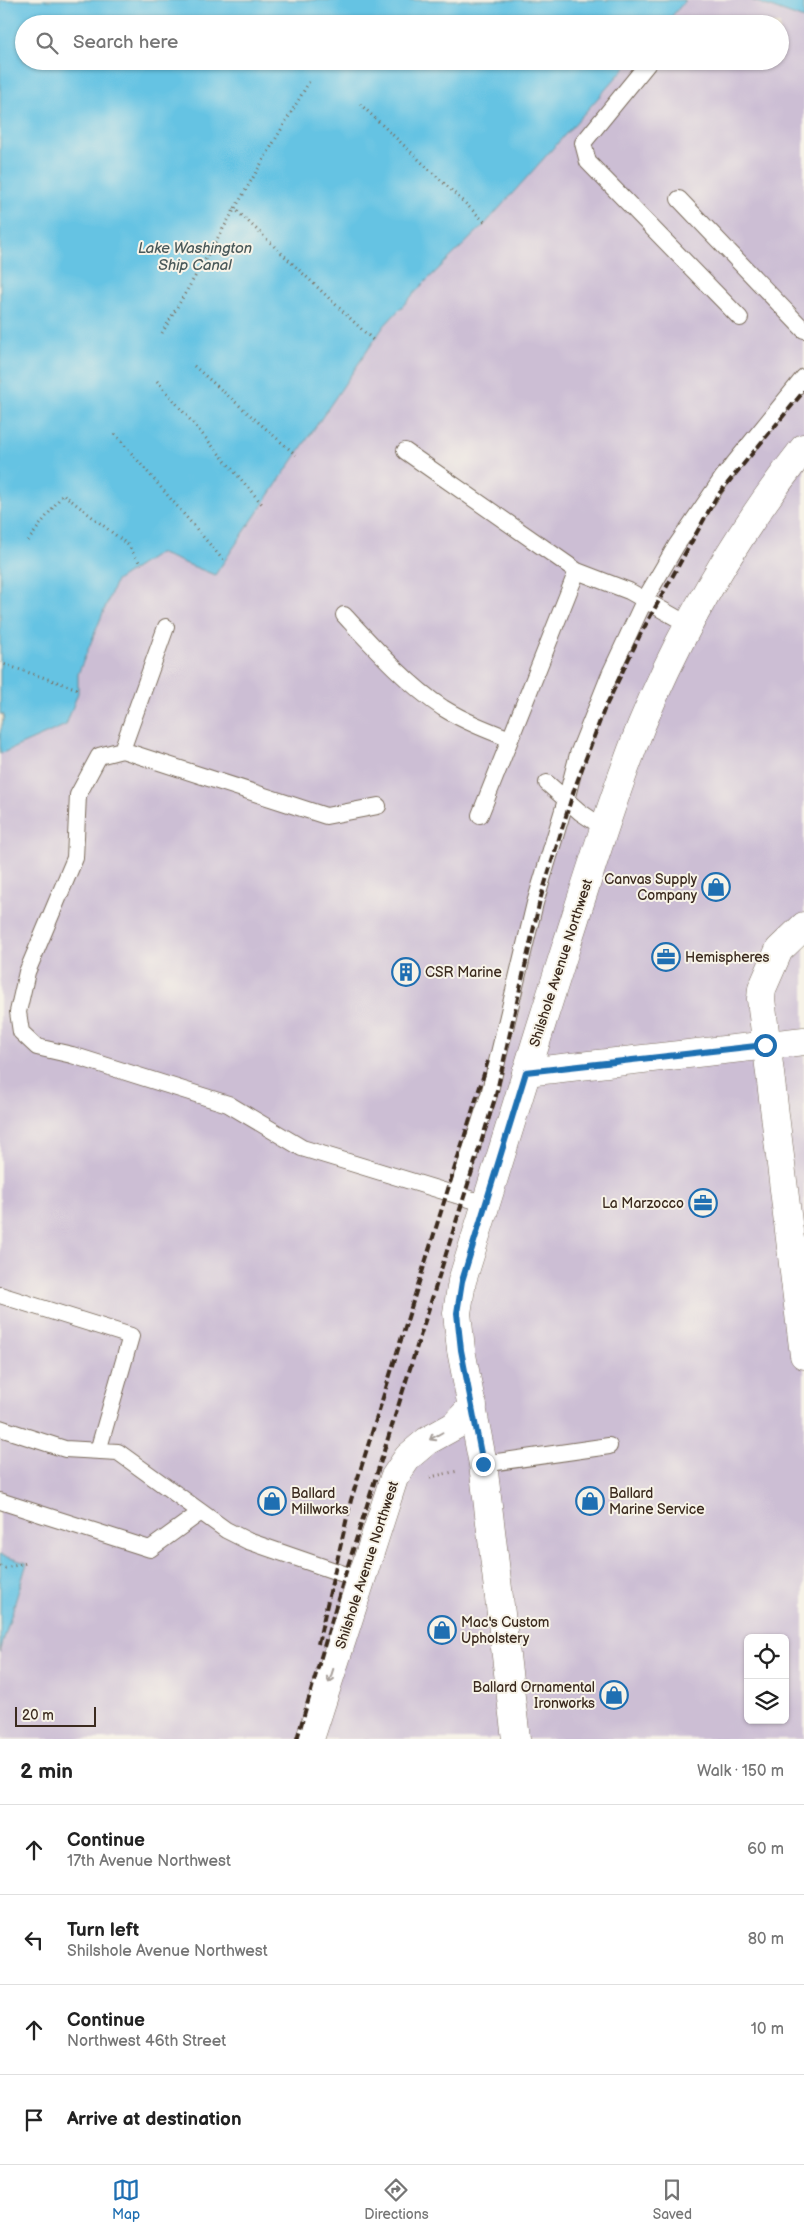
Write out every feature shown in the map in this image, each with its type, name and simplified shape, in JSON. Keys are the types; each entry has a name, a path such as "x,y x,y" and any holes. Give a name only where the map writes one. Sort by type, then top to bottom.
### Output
{"street":[{"name":"Shilshole Avenue Northwest","path":"310,1739 394,1478 408,1457 427,1441 454,1426 473,1406 461,1350 457,1313 462,1281 604,828 642,725 689,625 735,546 804,448"},
{"path":"804,926 779,950 762,989 761,999 765,1045 804,1355"},
{"path":"526,1072 804,1041"},
{"path":"473,1406 483,1464 516,1739"}],"lane":[{"path":"643,70 583,143 588,162 740,318"},
{"path":"679,199 804,330"},
{"path":"456,1194 489,1095 535,903 578,754 610,674 645,599 676,546 723,477 804,377"},
{"path":"405,451 577,571 645,599 689,625"},
{"path":"480,815 577,571"},
{"path":"344,615 382,655 442,707 474,724 510,739"},
{"path":"122,750 166,627"},
{"path":"378,806 326,816 122,750 99,756 78,795 75,858 27,972 18,1012 21,1032 37,1047 72,1055 228,1104 302,1148 486,1204"},
{"path":"547,783 566,800 604,828"},
{"path":"0,1295 130,1336 98,1451"},
{"path":"0,1428 65,1449 118,1452 226,1530 248,1541 361,1580"},
{"path":"483,1464 609,1446"},
{"path":"0,1501 150,1550 201,1512"}],"path":[{"path":"162,333 309,82"},
{"path":"360,104 486,223"},
{"path":"234,208 374,341"},
{"path":"194,366 296,454"},
{"path":"158,380 262,504"},
{"path":"115,434 224,561"},
{"path":"28,541 63,494 128,545 141,565"},
{"path":"0,663 78,689"},
{"path":"0,1566 5,1568 27,1563"}],"shaded area":[{"path":"686,0 751,0 804,19 804,1739 0,1739 0,1652 27,1563 0,1555 0,754 66,725 78,693 78,674 116,581 159,553 215,575 384,326 422,285 486,223 623,70 789,70 789,15 673,15"}],"water":[{"name":"Lake Washington Ship Canal","path":"0,0 686,0 673,15 15,15 15,70 623,70 486,223 422,285 384,326 215,575 159,553 116,581 78,674 78,693 66,725 0,754 0,733 4,715 0,714"},
{"path":"751,0 804,0 804,19"},
{"path":"0,1555 27,1563 0,1652"}],"railway":[{"path":"297,1739 345,1575 496,1095 540,900 574,790 604,710 640,635 717,496 804,391"},
{"path":"318,1644 351,1500 488,1061"}],"place":[{"name":"Canvas Supply Company","path":"716,887"},
{"name":"Hemispheres","path":"666,957"},
{"name":"CSR Marine","path":"406,972"},
{"name":"La Marzocco","path":"703,1203"},
{"name":"Ballard Millworks","path":"272,1501"},
{"name":"Ballard Marine Service","path":"590,1501"},
{"name":"Mac's Custom Upholstery","path":"442,1630"},
{"name":"Ballard Ornamental Ironworks","path":"614,1695"}],"route":[{"path":"483,1464 461,1350 457,1313 462,1281 526,1072 765,1045"}]}
